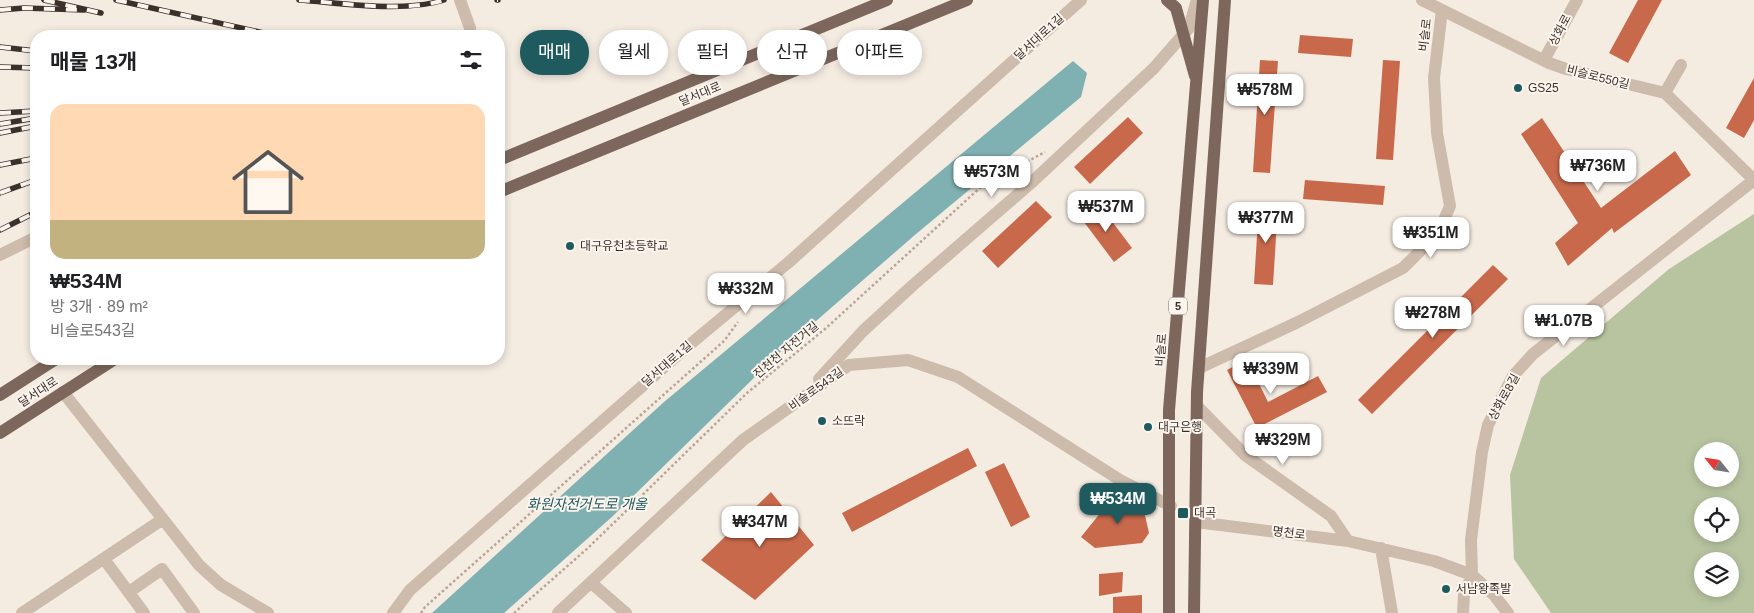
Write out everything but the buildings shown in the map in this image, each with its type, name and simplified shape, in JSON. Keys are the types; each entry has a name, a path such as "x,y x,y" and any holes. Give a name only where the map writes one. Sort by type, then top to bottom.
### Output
{"main road":[{"name":"달서대로","path":"505,158 886,0"},
{"name":"달서대로","path":"505,190 967,0"},
{"path":"1167,0 1176,8 1182,38 1197,82"},
{"name":"비슬로","path":"1169,613 1171,506 1169,410 1185,198 1197,82 1202,0"},
{"name":"5","path":"1194,613 1197,406 1225,0"},
{"name":"달서대로","path":"0,395 47,365"},
{"name":"달서대로","path":"0,433 106,365"}],"street":[{"path":"460,0 470,30"},
{"name":"달서대로1길","path":"393,613 417,583 688,346 777,272 1080,0"},
{"path":"797,402 863,332 1031,183 1126,94 1182,38 1189,28 1197,0"},
{"name":"비슬로550길","path":"1422,0 1566,69 1665,93"},
{"name":"상화로","path":"1544,60 1577,0"},
{"name":"비슬로","path":"1199,368 1298,322 1402,268 1439,232 1450,206 1437,133 1434,78 1442,10"},
{"path":"1681,65 1665,93 1754,180"},
{"name":"상화로8길","path":"1472,575 1472,540 1482,452 1488,425 1513,376 1540,348 1754,180"},
{"path":"0,255 30,240"},
{"name":"비슬로543길","path":"558,613 744,440 849,365 908,360 958,377 1120,480 1171,506"},
{"path":"63,392 199,565 221,584 268,613"},
{"path":"1197,406 1244,455 1332,516 1348,541"},
{"path":"22,613 163,520"},
{"name":"명천로","path":"1196,522 1348,541 1434,561 1472,575 1494,596 1508,613"},
{"path":"1381,548 1392,613"},
{"path":"104,559 144,613"},
{"path":"129,592 162,568 194,613"},
{"path":"1463,613 1464,595 1472,575"},
{"path":"596,587 626,613"}],"path":[{"name":"진천천 자전거길","path":"514,613 588,548 747,393 825,329 982,186 1053,147"},
{"path":"422,613 425,607 724,341 742,318"}],"green space":[{"path":"1754,214 1754,613 1551,613 1514,559 1510,475 1541,378 1669,269"}],"water":[{"name":"화원자전거도로 개울","path":"1073,61 1087,73 1081,97 916,234 755,374 611,515 501,613 432,613 664,402"}],"waterway":[{"path":"501,613 611,515 757,372"}],"railway":[{"path":"44,0 101,13"},
{"path":"116,0 250,30"},
{"path":"299,0 392,7 428,4 444,0"},
{"path":"0,10 24,8 84,10"},
{"path":"0,47 30,50"},
{"path":"0,67 30,68"},
{"path":"0,113 30,111"},
{"path":"0,124 30,119"},
{"path":"0,133 30,127"},
{"path":"0,165 30,159"},
{"path":"0,193 30,182"},
{"path":"0,230 30,215"}],"place":[{"name":"GS25","path":"1518,88"},
{"name":"대구유천초등학교","path":"570,246"},
{"name":"소뜨락","path":"822,421"},
{"name":"대구은행","path":"1148,427"},
{"name":"대곡","path":"1183,513"},
{"name":"서남왕족발","path":"1446,589"}]}
